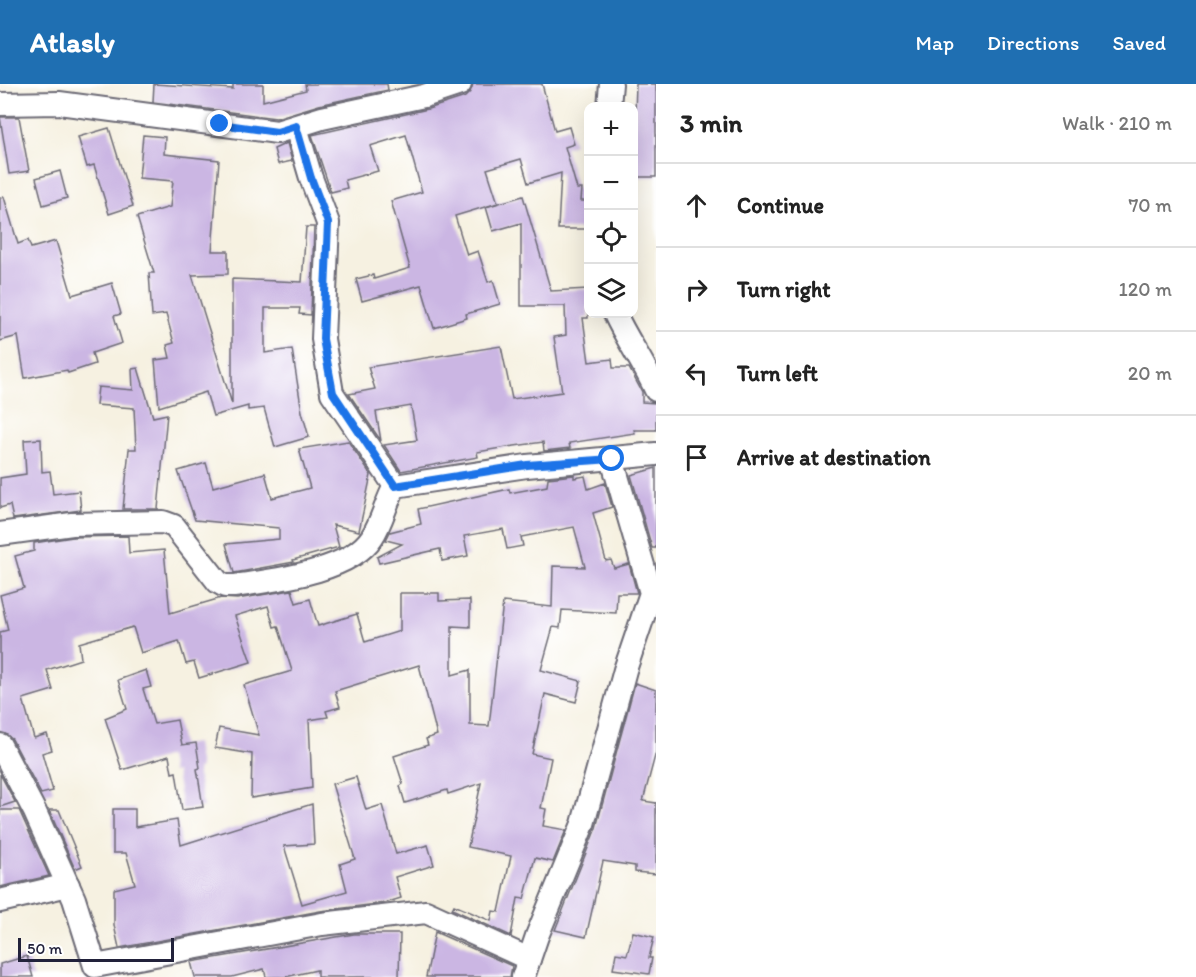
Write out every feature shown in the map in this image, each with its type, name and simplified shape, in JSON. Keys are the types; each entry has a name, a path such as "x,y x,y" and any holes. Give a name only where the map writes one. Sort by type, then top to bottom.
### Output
{"street":[{"path":"0,104 59,103 277,132 424,96 460,84"},
{"path":"609,102 611,84"},
{"path":"296,126 311,178 328,223 323,339 333,393 395,486"},
{"path":"617,318 624,334 643,362 656,390"},
{"path":"395,486 527,465 656,454"},
{"path":"0,745 35,812 68,885 95,966 322,924 426,912 526,968 583,824 625,670 651,593 612,459"},
{"path":"0,534 72,524 163,522 174,526 218,582 225,586 235,586 312,574 359,551 373,536 395,486"},
{"path":"0,901 68,885"}],"building":[{"path":"154,84 233,89 233,84 263,84 263,101 306,90 305,84 387,84 388,90 319,105 276,118 153,102"},
{"path":"473,84 542,84 555,131 569,127 574,144 565,147 577,189 582,189 584,229 558,229 561,173 528,183 521,159 487,169 498,203 455,216 467,255 478,251 488,282 493,280 500,304 466,314 467,318 434,328 421,285 362,301 356,279 373,275 374,279 410,268 391,201 422,192 406,135 370,146 378,171 345,180 347,188 331,192 312,135 428,109 465,97"},
{"path":"636,84 656,84 656,177 638,177 638,102 635,102"},
{"path":"0,117 19,117 29,171 9,174"},
{"path":"109,128 133,206 109,214 94,165 87,167 78,137"},
{"path":"143,135 165,137 164,154 219,160 212,251 228,251 228,274 192,275 232,404 232,279 302,282 306,227 314,227 311,315 299,314 300,308 265,308 265,353 292,349 302,412 309,437 275,447 264,408 248,410 248,406 213,416 206,392 159,407 155,360 170,358 167,345 174,343 166,314 152,316 149,273 154,273 137,217 170,207 173,181 139,178"},
{"path":"287,143 292,161 278,164 274,149"},
{"path":"60,171 67,198 43,205 36,178"},
{"path":"523,196 551,291 584,289 583,318 589,362 612,359 613,368 629,368 642,392 642,402 656,403 656,430 634,430 635,433 569,443 570,448 544,451 543,442 507,447 477,452 478,457 401,471 384,445 417,440 411,406 376,412 381,441 349,394 375,389 368,367 501,346 512,399 562,392 554,337 566,335 565,306 521,306 521,223 493,231 486,207"},
{"path":"4,197 18,244 28,240 31,248 56,241 72,295 112,283 121,314 114,316 122,343 92,353 95,364 68,373 67,370 25,378 18,336 0,341 0,198"},
{"path":"138,368 153,417 167,414 158,509 123,509 129,449 136,449 134,408 96,405 98,387 133,390 132,369"},
{"path":"41,439 42,472 50,471 53,494 79,491 81,510 13,519 10,505 0,508 0,478 26,474 24,440"},
{"path":"348,441 371,475 359,531 333,525 339,547 293,560 294,562 234,573 226,544 279,539 279,528 195,520 178,471 206,463 213,487 265,473 272,498 310,488 299,449"},
{"path":"656,468 656,548 652,548 631,475"},
{"path":"574,475 574,478 585,476 588,489 605,483 612,507 593,513 606,561 611,560 614,568 629,564 637,593 617,593 616,613 562,610 560,628 553,627 541,670 581,681 576,702 545,694 532,754 551,758 541,808 546,809 543,826 566,830 553,862 535,858 524,899 518,898 511,936 452,909 454,905 491,921 493,911 499,912 511,856 468,847 481,783 448,794 447,790 405,803 400,786 403,784 394,756 428,745 426,739 437,735 419,665 335,691 340,707 326,711 328,717 309,720 312,788 251,798 252,754 215,748 219,728 259,735 244,685 292,671 278,626 274,627 268,606 235,616 251,662 199,678 194,662 186,664 179,641 141,653 133,627 79,643 81,659 47,670 53,690 23,699 34,738 47,734 52,750 42,753 53,791 41,794 12,739 0,732 0,632 8,630 0,595 24,588 15,556 34,551 34,543 73,537 128,536 129,553 164,550 170,613 221,598 237,599 292,590 296,603 310,599 318,626 357,614 365,642 400,631 400,593 439,593 439,601 470,600 470,627 452,626 452,675 470,670 470,725 489,726 503,602 552,607 553,566 585,567 574,527 521,537 523,546 507,549 503,529 464,536 468,556 442,561 440,549 379,563 377,557 402,544 386,540 390,532 421,524 418,509 509,489 510,493 547,486 548,478"},
{"path":"146,670 151,687 143,689 154,724 177,720 182,745 196,743 200,768 197,769 203,807 182,810 176,772 172,773 169,756 122,770 105,718 127,709 118,680"},
{"path":"635,683 656,690 656,752 643,801 656,803 656,874 635,872 635,866 603,861 586,937 555,930 596,828"},
{"path":"0,774 15,802 0,807"},
{"path":"356,777 366,810 382,805 396,854 428,845 434,865 395,877 401,898 385,903 320,911 119,948 114,925 114,889 135,884 126,853 113,853 113,809 135,809 135,827 177,820 181,845 312,804 314,844 284,846 302,904 347,891 340,864 355,859 332,784"},
{"path":"0,810 19,810 49,876 0,887"},
{"path":"49,810 59,810 82,866 75,869"},
{"path":"435,932 512,966 510,977 426,977"},
{"path":"633,932 654,937 649,958 652,958 649,974 613,969 616,953 627,955"},
{"path":"354,934 400,934 399,977 317,977 317,970 285,977 266,977 264,969 232,977 195,977 191,962"},
{"path":"27,956 33,977 0,977 0,964"}],"route":[{"path":"220,124 277,132 296,126 311,178 328,223 323,339 333,393 359,436 395,486 527,465 612,459"}]}
